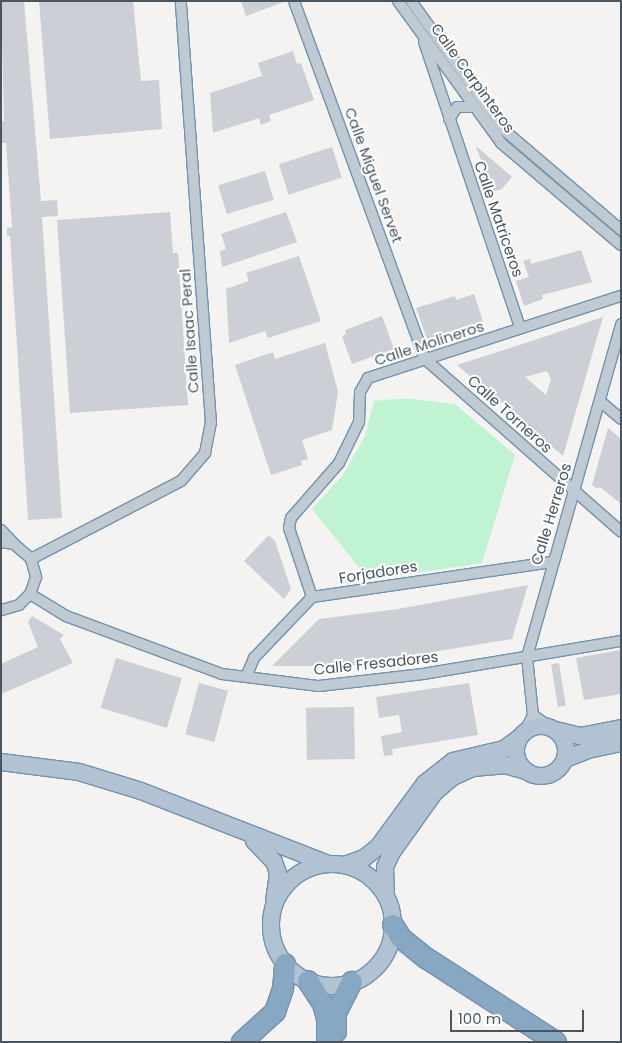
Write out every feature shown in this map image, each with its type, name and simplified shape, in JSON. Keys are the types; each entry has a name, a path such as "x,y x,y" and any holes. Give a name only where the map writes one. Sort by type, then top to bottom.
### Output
{"highway":[{"path":"393,925 401,938 426,958 556,1042"},
{"path":"242,1042 278,1006 283,990 285,964"},
{"path":"308,981 331,1016 336,1042"},
{"path":"327,1042 331,1016 352,982"}],"main road":[{"path":"344,865 364,858 378,848 425,783 453,761 504,749 532,727 552,728 580,736 621,728"},
{"path":"552,728 564,740 565,759"},
{"path":"522,734 516,756 526,771"},
{"path":"245,833 274,862 278,873 273,907 272,937 285,964 308,981 330,986 352,982 368,974 382,960 390,944 393,925 384,878 388,860 435,792 452,777 473,768 506,765 545,776 557,770 565,759 588,750 621,743"},
{"path":"1,762 79,772 141,791 328,864"},
{"path":"273,907 281,890 293,877 310,868 328,864 344,865 361,871 375,882 386,896"}],"street":[{"name":"Calle Isaac Peral","path":"31,559 181,481 205,453 211,422 181,1"},
{"name":"Calle Miguel Servet","path":"294,1 425,359"},
{"name":"Calle Carpìnteros","path":"398,1 501,143 621,245"},
{"name":"Calle Carpìnteros","path":"411,1 504,130 621,230"},
{"name":"Calle Matriceros","path":"421,34 520,328"},
{"path":"449,119 456,108 475,108"},
{"name":"Calle Molineros","path":"312,597 289,528 291,518 339,463 359,422 363,384 368,378 621,296"},
{"name":"Calle Herreros","path":"533,715 527,657 552,562 601,402 621,324"},
{"name":"Calle Torneros","path":"425,359 621,532"},
{"path":"601,402 621,419"},
{"path":"1,530 31,559 36,577 30,594 19,605 1,610"},
{"path":"1,542 14,544"},
{"name":"Forjadores","path":"312,597 552,562"},
{"name":"Calle Fresadores","path":"30,594 66,616 222,674 319,686 527,657 621,641"},
{"path":"246,677 254,658 312,597"},
{"path":"522,734 533,715 552,728"}],"green space":[{"path":"404,398 455,404 515,455 482,563 369,580 312,509 343,475 365,436 374,401"}],"building":[{"path":"1,1 24,1 41,201 57,200 58,216 42,217 62,518 28,520 10,236 7,236 7,228 12,227 6,143 1,143 1,121 4,121"},
{"path":"39,1 133,1 141,81 159,80 162,129 50,139"},
{"path":"241,1 284,1 284,2 246,16"},
{"path":"293,51 297,64 301,63 314,100 269,115 271,121 261,125 259,118 213,133 210,93 262,76 258,63"},
{"path":"476,146 512,177 502,189 492,192"},
{"path":"332,147 342,177 289,195 279,164"},
{"path":"265,171 274,200 227,214 218,185"},
{"path":"170,212 173,253 178,253 188,405 70,413 57,220"},
{"path":"286,212 297,242 222,267 220,251 226,249 221,234"},
{"path":"581,250 592,282 542,295 543,299 524,306 516,281 529,277 523,261 530,259 531,264"},
{"path":"299,256 321,321 268,338 265,331 229,343 226,289 249,281 246,273"},
{"path":"474,294 483,321 427,339 416,308 455,296 456,300"},
{"path":"382,316 394,349 352,364 342,336 346,334 345,330"},
{"path":"603,317 563,456 457,365","holes":["547,371 551,379 546,395 525,377"]},
{"path":"325,343 338,392 332,430 302,440 308,459 301,461 302,465 271,475 235,365 273,352 275,359"},
{"path":"608,428 621,439 621,504 600,487 598,489 592,485"},
{"path":"269,535 275,541 291,589 284,599 244,561"},
{"path":"528,585 512,639 348,666 272,666 319,619 398,609"},
{"path":"32,616 64,635 60,639 73,663 1,694 1,664 38,647 28,622"},
{"path":"621,650 621,694 584,700 576,658"},
{"path":"116,658 182,678 167,728 101,708"},
{"path":"559,663 566,705 558,707 551,664"},
{"path":"199,683 228,691 214,742 185,734"},
{"path":"469,683 478,735 392,749 393,755 384,756 381,736 402,732 399,715 379,718 376,697"},
{"path":"354,707 355,759 307,760 306,708"}]}
